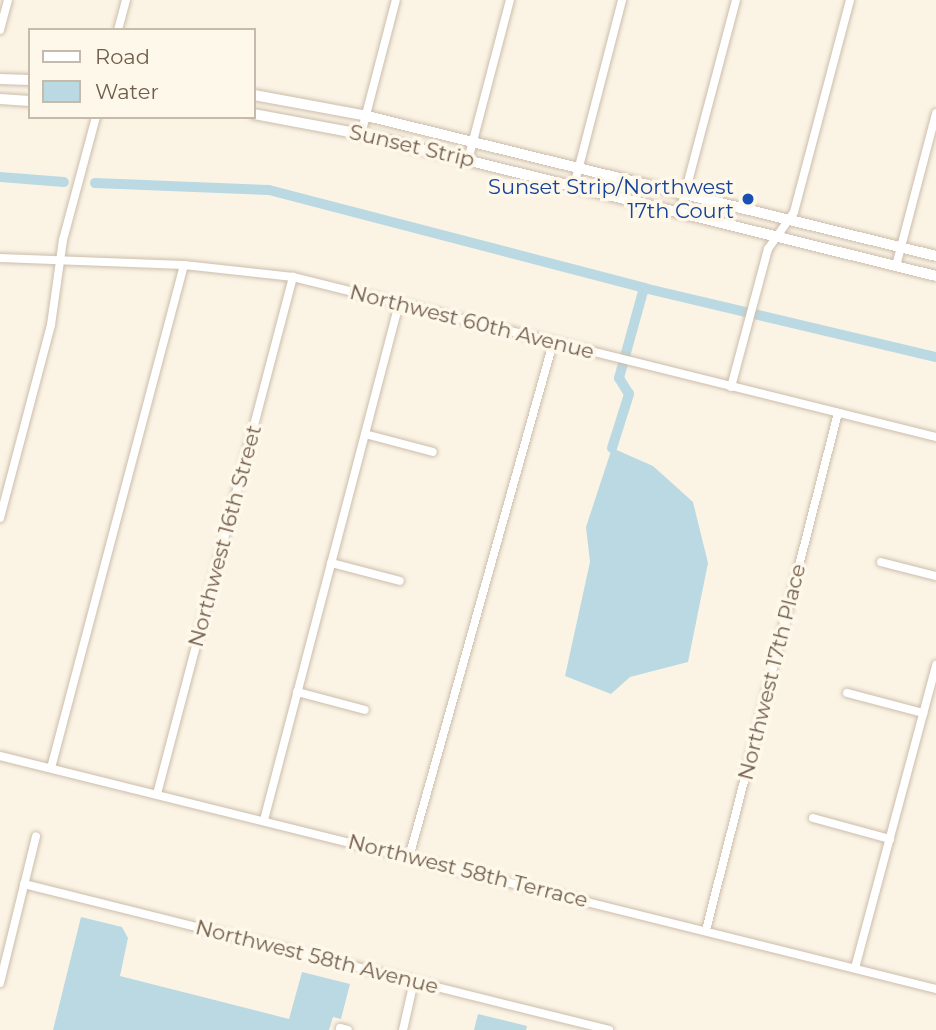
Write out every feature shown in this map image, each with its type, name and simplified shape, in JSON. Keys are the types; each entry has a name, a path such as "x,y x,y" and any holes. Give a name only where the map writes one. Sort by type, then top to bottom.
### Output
{"street":[{"path":"0,30 8,0"},
{"path":"119,28 126,0"},
{"path":"361,134 396,0"},
{"path":"468,160 510,0"},
{"path":"574,186 622,0"},
{"path":"680,212 736,0"},
{"path":"731,387 768,248 791,220 850,0"},
{"path":"0,79 28,80"},
{"name":"Sunset Strip","path":"256,96 367,116 936,256"},
{"path":"0,99 28,101"},
{"path":"896,266 936,113"},
{"name":"Sunset Strip","path":"256,114 361,134 936,276"},
{"path":"0,518 51,325 58,261 95,119"},
{"name":"Northwest 60th Avenue","path":"0,258 184,265 293,278 936,437"},
{"path":"51,768 184,265"},
{"name":"Northwest 16th Street","path":"157,794 293,278"},
{"path":"264,820 399,304"},
{"path":"409,857 553,343"},
{"name":"Northwest 17th Place","path":"706,930 838,413"},
{"path":"365,434 433,452"},
{"path":"881,562 936,576"},
{"path":"331,563 400,581"},
{"path":"855,968 936,665"},
{"path":"297,692 365,710"},
{"path":"847,693 923,713"},
{"name":"Northwest 58th Terrace","path":"0,756 936,989"},
{"path":"813,818 890,839"},
{"path":"0,983 36,836"},
{"name":"Northwest 58th Avenue","path":"24,884 609,1030"},
{"path":"403,1030 414,981"}],"water":[{"path":"612,448 653,466 693,502 708,563 688,662 630,677 611,694 565,676 590,562 586,527"},
{"path":"81,917 122,927 128,938 120,976 289,1019 302,972 350,984 341,1019 333,1017 329,1030 53,1030"},
{"path":"478,1014 527,1026 526,1030 474,1030"}],"waterway":[{"path":"0,177 64,182"},
{"path":"95,183 269,190 644,288 936,357"},
{"path":"612,448 629,394 619,378 644,288"}],"place":[{"name":"Sunset Strip/Northwest 17th Court","path":"748,199"}]}
